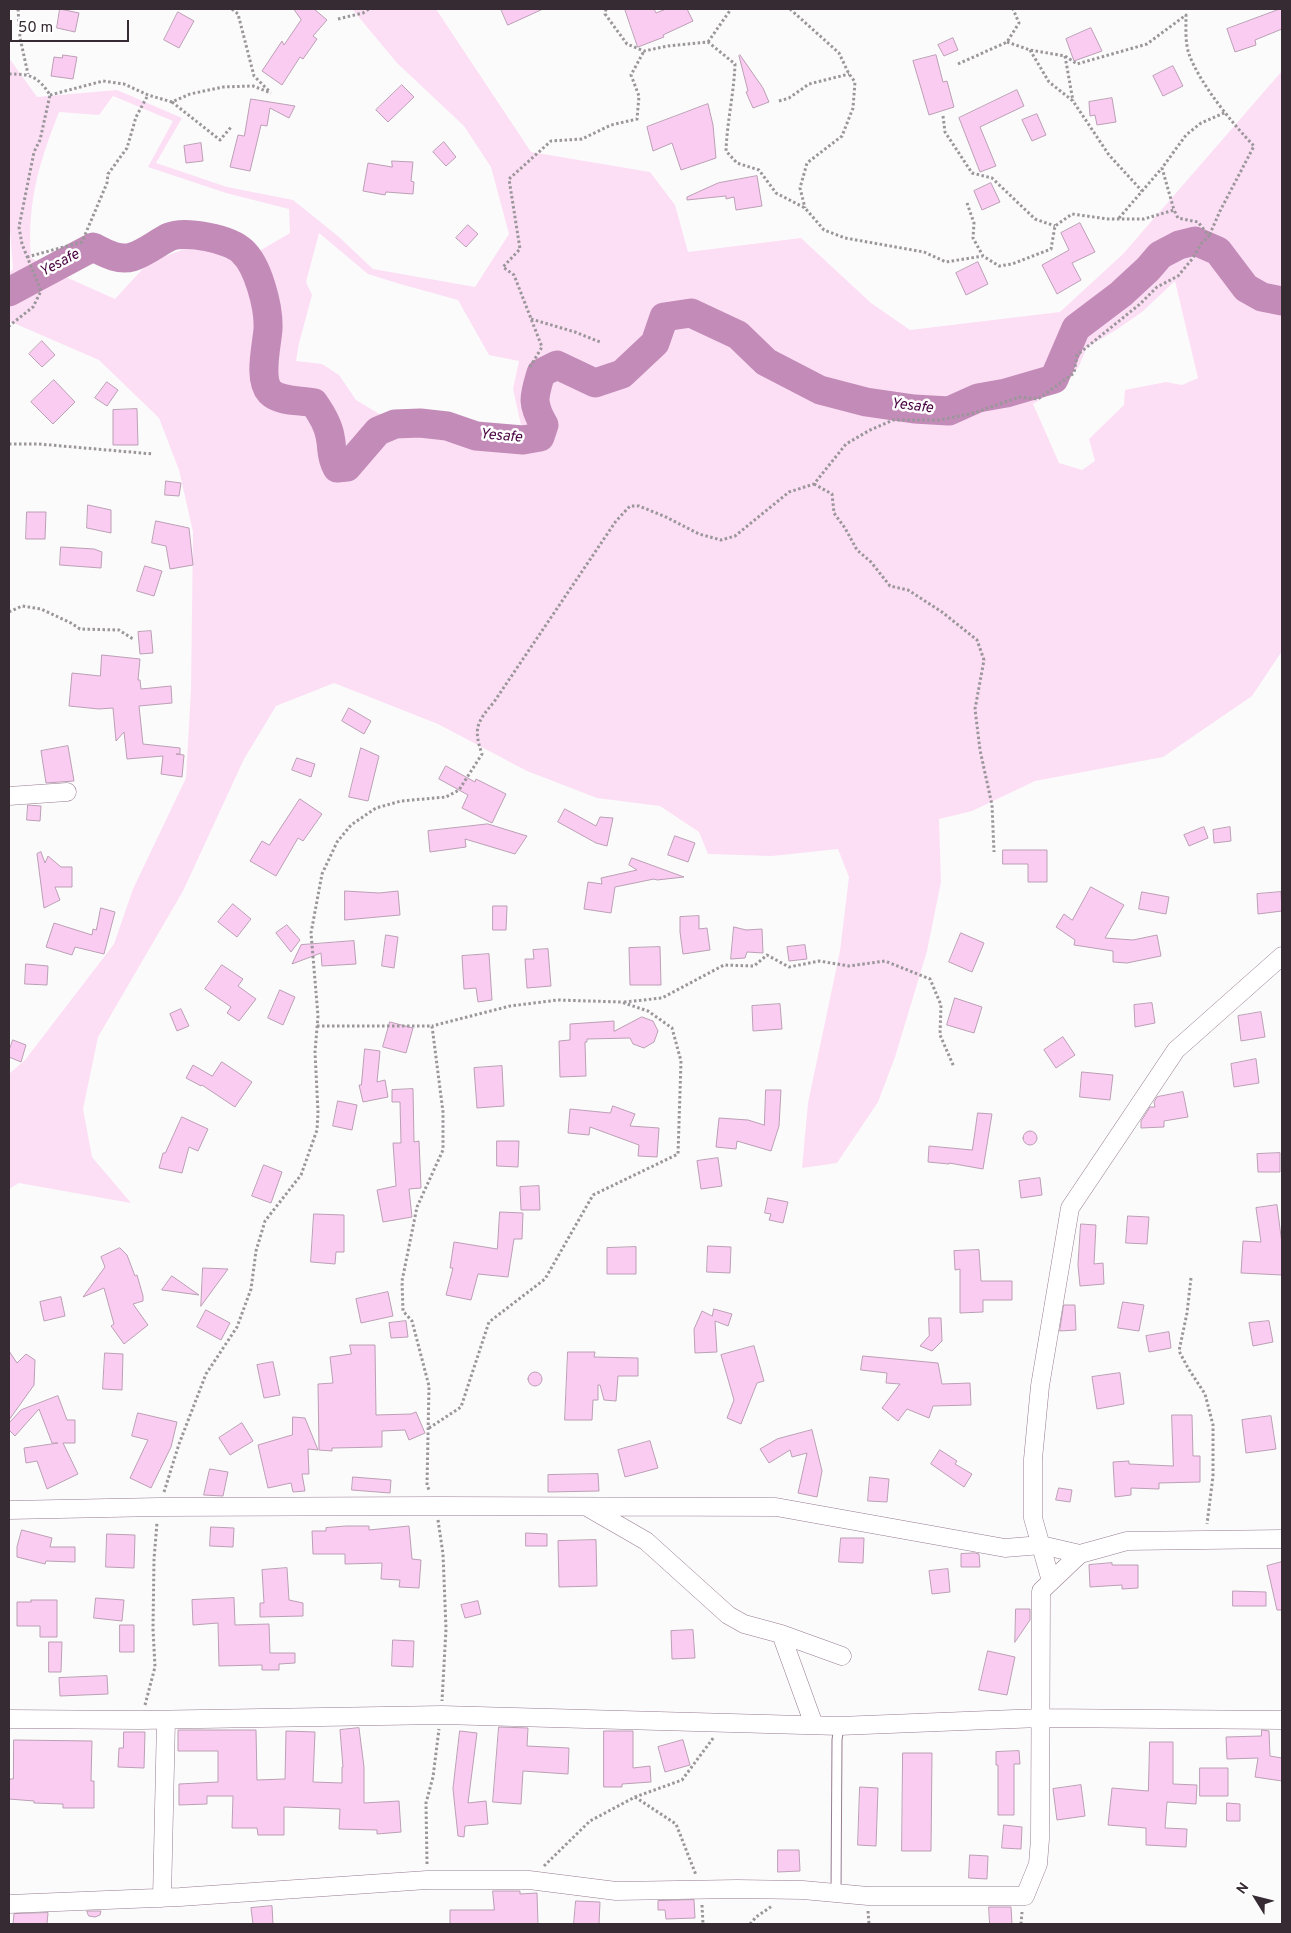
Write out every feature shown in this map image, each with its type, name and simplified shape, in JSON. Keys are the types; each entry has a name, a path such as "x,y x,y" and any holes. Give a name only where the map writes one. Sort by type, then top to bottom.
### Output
{"street":[{"path":"9,796 67,792"},
{"path":"1051,1581 1033,1518 1034,1450 1040,1386 1070,1208 1176,1050 1282,956"},
{"path":"585,1505 646,1541 728,1615 744,1624 782,1634 842,1656"},
{"path":"9,1510 159,1507 585,1505 776,1507 1005,1548 1041,1545 1080,1554"},
{"path":"9,1904 162,1898 427,1880 529,1880 616,1891 701,1888 802,1890 868,1896 1025,1896 1038,1864 1039,1847 1041,1591 1080,1554 1128,1541 1282,1539"},
{"path":"782,1634 814,1725"},
{"path":"9,1719 166,1720 442,1715 839,1726 1040,1718 1282,1720"},
{"path":"162,1898 166,1720"}],"lane":[{"path":"836,1893 837,1740 839,1726"}],"path":[{"path":"18,9 20,38 28,74"},
{"path":"172,102 190,94 223,87 253,86 271,94 254,76 238,14 232,9"},
{"path":"338,19 363,13 369,9"},
{"path":"606,9 605,14 627,44 644,51 668,46 708,42 735,64 734,89 727,129 726,152 737,163 759,170 776,194 805,208 824,230 845,238 924,252 946,262 983,256"},
{"path":"708,42 731,9"},
{"path":"790,9 839,53 855,82 852,108 842,136 807,163 800,188 805,208"},
{"path":"958,64 1007,42 1019,23 1013,9"},
{"path":"141,1720 155,1667 153,1629 154,1559 159,1507 179,1444 206,1374 237,1327 250,1289 256,1251 266,1221 301,1174 317,1130 315,1052 318,1016 312,933 322,874 337,842 351,825 376,808 401,801 446,797 459,790 482,754 476,738 480,718 494,702 616,521 630,506 639,506 699,534 722,540 736,536 789,492 814,484 846,444 870,430 894,420 939,420 974,413 1019,397 1038,399 1074,373 1077,355 1088,345 1140,304 1157,287 1178,276 1209,236 1220,210 1254,146 1200,78 1188,52 1186,15 1147,44 1077,64 1065,56 1030,50 1007,42"},
{"path":"1030,50 1049,82 1073,101 1109,155 1142,191"},
{"path":"530,366 542,347 514,275 503,266 520,249 509,179 552,141 582,140 611,125 637,119 639,96 631,75 644,51"},
{"path":"1065,56 1073,101"},
{"path":"9,74 28,74 43,84 50,95 40,140 34,152 19,227 27,258 40,291 33,308 9,326"},
{"path":"779,101 789,98 809,84 849,74"},
{"path":"50,95 103,81 124,84 148,95 172,102 220,140 232,126"},
{"path":"27,258 82,242 107,183 108,174 127,148 136,117 148,95"},
{"path":"1119,219 1162,168 1186,135 1201,123 1226,112"},
{"path":"943,116 945,132 972,173 992,178 1035,220 1055,226"},
{"path":"1162,168 1178,218 1198,222 1209,236"},
{"path":"967,203 974,223 973,238 983,256 999,266 1012,264 1051,249 1055,226 1072,214 1119,219 1144,219 1174,210"},
{"path":"530,319 575,332 600,342"},
{"path":"9,444 39,444 153,454"},
{"path":"814,484 832,494 834,512 846,528 857,550 871,562 890,586 908,590 942,612 977,640 984,660 974,710 980,750 992,805 994,852"},
{"path":"9,612 22,606 41,608 80,629 119,630 133,638"},
{"path":"317,1026 432,1026 510,1006 535,1002 558,1000 621,1002 662,998 724,965 754,966 767,955 789,967 819,961 849,966 885,961 930,979 941,1005 940,1035 954,1068"},
{"path":"429,1428 461,1407 489,1322 545,1280 592,1195 678,1154 681,1061 672,1028 648,1011 621,1002"},
{"path":"427,1880 426,1803 433,1777 442,1715 446,1629 443,1554 437,1506 427,1485 429,1386 412,1321 403,1311 402,1280 417,1207 443,1150 443,1112 432,1026"},
{"path":"1191,1278 1187,1313 1179,1351 1206,1394 1213,1425 1213,1476 1205,1540"},
{"path":"529,1880 590,1821 635,1797 682,1780 725,1723"},
{"path":"635,1797 676,1824 701,1888 703,1924"}],"shaded area":[{"path":"352,9 436,9 531,152 650,172 675,205 688,252 801,238 871,303 910,330 1060,312 1123,254 1282,71 1282,651 1252,696 1163,757 1035,781 972,811 939,819 941,882 927,951 895,1057 878,1102 837,1163 802,1168 808,1103 840,951 849,877 838,849 772,856 708,854 699,832 660,806 597,798 527,771 438,724 334,683 276,706 244,759 183,891 98,1037 83,1109 92,1157 131,1203 19,1183 9,1189 9,1074 25,1060 114,944 133,889 186,778 191,690 193,532 179,470 159,418 99,360 9,321 9,273 13,269 9,216 9,58 37,97 117,90 182,118 156,163 227,187 293,200 339,237 373,269 475,287 509,234 491,167 464,126 397,63","holes":["113,96 173,121 148,167 226,193 289,209 290,233 239,263 217,251 185,249 149,262 115,299 59,274 31,258 31,219 36,183 59,112 99,115","319,233 368,274 458,300 489,355 519,361 513,389 521,425 513,429 435,412 381,415 356,400 339,375 322,364 296,361 312,295 306,282","1175,281 1198,378 1182,385 1166,382 1125,390 1124,405 1089,439 1095,461 1082,470 1059,463 1033,404 1064,385 1079,366 1087,347 1142,312"]}],"building":[{"path":"60,9 79,13 75,32 57,28"},
{"path":"294,9 314,9 327,20 313,36 317,39 303,59 300,57 282,85 262,71 282,41 284,45 301,20"},
{"path":"501,9 543,9 508,25"},
{"path":"625,9 654,9 656,13 666,9 687,9 693,21 663,35 664,37 638,47"},
{"path":"1282,9 1282,29 1255,40 1256,45 1235,52 1227,29"},
{"path":"178,12 194,21 179,48 164,40"},
{"path":"1091,28 1102,51 1074,61 1066,39"},
{"path":"953,38 958,50 944,56 938,45"},
{"path":"63,55 77,57 73,79 51,76 54,57 62,58"},
{"path":"740,55 763,88 769,102 753,108 746,92 748,91"},
{"path":"936,55 943,82 947,81 954,107 929,115 913,61"},
{"path":"1173,66 1183,86 1163,96 1153,76"},
{"path":"402,85 414,97 388,122 376,110"},
{"path":"1017,90 1024,106 980,127 996,166 980,172 959,118"},
{"path":"1112,98 1116,122 1097,125 1095,115 1090,116 1089,102"},
{"path":"251,99 295,106 289,118 270,108 267,126 261,125 250,171 230,167 238,135 244,136"},
{"path":"708,104 713,125 716,158 681,170 672,143 653,151 647,127"},
{"path":"1037,114 1046,135 1032,141 1022,120"},
{"path":"444,142 456,157 446,166 433,152"},
{"path":"201,143 203,161 186,163 184,146"},
{"path":"392,161 413,162 411,181 414,182 413,194 386,192 385,195 363,191 368,163 392,167"},
{"path":"757,176 762,206 736,210 734,197 726,199 726,196 687,200 687,197 718,183"},
{"path":"991,183 1000,202 982,210 974,191"},
{"path":"1080,223 1095,252 1072,263 1081,280 1057,294 1042,265 1069,250 1061,233"},
{"path":"468,225 478,234 466,247 456,238"},
{"path":"978,262 988,284 966,295 956,273"},
{"path":"42,341 55,355 42,367 29,354"},
{"path":"54,380 75,402 53,424 31,402"},
{"path":"107,382 118,390 107,406 95,398"},
{"path":"137,409 138,445 113,445 113,410"},
{"path":"166,481 181,483 179,496 165,495"},
{"path":"88,505 111,510 111,533 87,528"},
{"path":"27,512 46,512 45,539 26,539"},
{"path":"156,521 189,528 193,565 170,569 166,546 152,543"},
{"path":"61,547 94,549 102,552 101,568 60,565"},
{"path":"145,566 162,571 154,596 137,591"},
{"path":"151,631 153,653 140,654 138,632"},
{"path":"102,655 140,659 138,680 140,680 141,689 171,686 172,703 139,706 143,744 180,748 180,754 176,754 184,755 182,777 161,774 163,756 127,759 124,732 116,741 113,708 99,709 69,706 72,673 100,676"},
{"path":"349,708 371,721 364,734 342,721"},
{"path":"68,746 74,781 46,783 41,751"},
{"path":"361,748 379,756 368,801 349,797"},
{"path":"297,758 315,764 311,777 292,770"},
{"path":"446,766 475,782 476,779 506,794 492,823 462,808 468,795 439,779"},
{"path":"300,799 322,814 303,841 298,838 276,876 250,861 262,841 269,845"},
{"path":"28,805 41,806 40,821 27,820"},
{"path":"565,809 596,826 600,817 613,818 607,846 596,843 558,822"},
{"path":"488,824 527,836 515,854 465,839 466,847 430,852 428,831"},
{"path":"1204,827 1208,838 1189,846 1184,835"},
{"path":"1230,827 1231,841 1214,843 1213,830"},
{"path":"675,836 695,843 688,862 668,855"},
{"path":"1003,850 1047,850 1047,882 1028,882 1028,864 1003,864"},
{"path":"41,852 45,863 48,856 61,867 72,867 72,887 55,887 60,900 44,908 37,854"},
{"path":"632,858 684,877 654,879 615,887 611,913 584,909 588,882 602,884 601,878 637,870 629,865"},
{"path":"1091,887 1124,905 1105,938 1133,940 1157,935 1161,956 1127,963 1113,962 1113,951 1074,945 1075,940 1056,927 1064,914 1072,920"},
{"path":"345,891 379,893 398,891 400,915 345,920"},
{"path":"1142,892 1169,897 1166,914 1139,909"},
{"path":"1281,892 1282,911 1258,914 1257,894"},
{"path":"233,904 251,919 237,937 218,922"},
{"path":"493,906 507,906 506,930 493,930"},
{"path":"101,908 115,912 104,954 75,947 72,955 46,947 54,923 92,935 93,929 96,930"},
{"path":"699,916 699,929 707,928 710,950 683,954 680,917"},
{"path":"287,925 300,940 291,952 276,933"},
{"path":"734,927 746,930 762,929 763,953 747,952 745,958 731,959"},
{"path":"961,933 984,943 972,972 949,962"},
{"path":"386,935 398,937 394,968 382,966"},
{"path":"354,941 356,964 322,966 321,953 292,964 301,945"},
{"path":"805,945 807,959 789,961 787,947"},
{"path":"660,947 661,985 630,985 629,948"},
{"path":"548,949 551,986 527,988 525,959 534,959 533,950"},
{"path":"489,954 492,1000 478,1002 476,988 464,989 462,956"},
{"path":"26,964 48,966 47,985 25,984"},
{"path":"222,965 243,979 238,986 256,999 239,1021 227,1013 231,1007 205,989"},
{"path":"280,990 295,997 283,1025 268,1018"},
{"path":"955,998 982,1007 974,1033 947,1025"},
{"path":"1152,1003 1155,1023 1135,1027 1134,1005"},
{"path":"780,1004 782,1029 753,1031 752,1006"},
{"path":"181,1009 189,1026 177,1031 170,1014"},
{"path":"1261,1012 1265,1037 1241,1041 1238,1016"},
{"path":"642,1017 653,1021 658,1031 654,1042 644,1048 633,1044 630,1038 587,1039 587,1042 585,1042 586,1076 560,1077 559,1041 570,1040 570,1024 614,1021 614,1031"},
{"path":"390,1022 413,1028 406,1053 383,1047"},
{"path":"1063,1037 1075,1055 1056,1068 1044,1050"},
{"path":"13,1040 26,1045 21,1062 9,1057"},
{"path":"365,1049 380,1051 377,1082 385,1080 388,1097 363,1102 359,1085 361,1085"},
{"path":"1256,1059 1259,1083 1234,1087 1231,1064"},
{"path":"222,1062 252,1082 235,1107 202,1085 186,1078 193,1065 212,1076"},
{"path":"502,1066 504,1106 477,1108 474,1068"},
{"path":"1082,1072 1113,1075 1110,1100 1080,1097"},
{"path":"413,1089 414,1142 419,1141 421,1188 409,1189 412,1217 383,1222 377,1190 396,1186 393,1143 401,1143 400,1102 392,1102 392,1090"},
{"path":"766,1090 781,1090 779,1126 771,1151 737,1141 736,1149 716,1147 719,1118 748,1120 764,1125"},
{"path":"1183,1092 1188,1117 1164,1121 1164,1127 1141,1128 1141,1121 1150,1107 1155,1107 1154,1102 1157,1097"},
{"path":"338,1101 357,1105 352,1130 333,1126"},
{"path":"613,1106 635,1114 630,1126 659,1128 657,1157 638,1156 639,1145 590,1127 589,1135 568,1133 570,1109 610,1113"},
{"path":"978,1113 992,1114 983,1169 949,1163 928,1162 929,1146 972,1150"},
{"path":"182,1117 208,1129 198,1151 189,1147 182,1173 159,1168 163,1153 165,1153"},
{"path":"1030,1131 1035,1133 1037,1138 1035,1143 1030,1145 1025,1143 1023,1138 1025,1133"},
{"path":"497,1141 519,1141 518,1167 497,1166"},
{"path":"1280,1153 1280,1172 1258,1172 1257,1154"},
{"path":"718,1158 722,1186 701,1189 697,1161"},
{"path":"264,1165 282,1172 271,1203 252,1196"},
{"path":"1040,1178 1042,1195 1021,1198 1019,1181"},
{"path":"539,1186 540,1210 521,1210 520,1187"},
{"path":"768,1198 788,1202 783,1223 769,1220 771,1214 765,1213"},
{"path":"1277,1205 1282,1244 1282,1275 1241,1273 1243,1241 1261,1242 1256,1208"},
{"path":"500,1212 523,1213 522,1239 514,1239 508,1277 478,1274 471,1300 446,1295 453,1268 450,1268 454,1242 497,1249"},
{"path":"314,1214 344,1215 344,1252 336,1252 335,1264 311,1262"},
{"path":"1128,1216 1149,1217 1147,1244 1126,1243"},
{"path":"1081,1224 1096,1225 1094,1264 1103,1263 1104,1284 1080,1286 1078,1265"},
{"path":"708,1246 731,1247 730,1273 707,1272"},
{"path":"636,1247 636,1274 607,1274 607,1248"},
{"path":"120,1248 127,1255 135,1276 137,1275 143,1296 143,1301 133,1304 148,1325 124,1344 111,1326 114,1324 104,1288 83,1297 105,1267 101,1257"},
{"path":"979,1250 981,1281 1012,1281 1012,1300 983,1300 983,1312 960,1313 960,1269 955,1270 954,1251"},
{"path":"203,1268 228,1269 201,1306"},
{"path":"172,1276 199,1295 162,1290"},
{"path":"388,1292 393,1316 361,1323 356,1299"},
{"path":"61,1297 65,1316 44,1321 40,1302"},
{"path":"1123,1302 1144,1305 1139,1331 1118,1328"},
{"path":"1064,1305 1075,1305 1076,1330 1060,1331"},
{"path":"714,1309 732,1314 728,1326 715,1321 717,1352 695,1353 694,1329 702,1311 712,1316"},
{"path":"206,1310 230,1323 221,1340 197,1327"},
{"path":"929,1318 941,1318 942,1341 932,1351 920,1346 929,1336"},
{"path":"406,1321 408,1337 391,1338 389,1323"},
{"path":"1269,1321 1273,1342 1253,1346 1249,1323"},
{"path":"1169,1332 1171,1348 1149,1352 1146,1336"},
{"path":"350,1345 375,1345 376,1415 411,1414 416,1412 425,1433 409,1440 405,1430 382,1431 382,1447 332,1448 332,1451 319,1450 318,1384 333,1383 330,1357 351,1354"},
{"path":"754,1346 764,1381 757,1383 741,1424 727,1418 734,1400 721,1355"},
{"path":"9,1351 17,1363 26,1354 35,1360 34,1385 9,1420"},
{"path":"568,1352 595,1352 594,1357 638,1358 638,1376 618,1376 616,1401 604,1400 600,1385 598,1385 598,1400 593,1400 592,1420 565,1420"},
{"path":"105,1353 123,1354 122,1390 103,1389"},
{"path":"863,1356 938,1363 942,1384 970,1383 971,1405 933,1406 929,1418 907,1409 898,1421 882,1408 900,1384 886,1383 887,1373 861,1370"},
{"path":"273,1362 280,1395 264,1398 257,1365"},
{"path":"535,1372 540,1374 542,1379 540,1384 535,1386 530,1384 528,1379 530,1374"},
{"path":"1120,1373 1124,1404 1097,1409 1092,1377"},
{"path":"58,1396 67,1420 75,1420 75,1443 63,1443 78,1474 47,1489 37,1461 26,1463 24,1448 58,1443 52,1443 39,1409 15,1436 9,1430 9,1423 21,1410"},
{"path":"138,1413 177,1422 171,1447 151,1488 130,1478 148,1440 132,1436"},
{"path":"1172,1415 1192,1415 1193,1456 1200,1456 1200,1482 1159,1483 1159,1489 1131,1488 1131,1495 1115,1497 1113,1462 1129,1461 1129,1464 1173,1466"},
{"path":"1271,1416 1276,1449 1246,1453 1242,1420"},
{"path":"293,1417 305,1418 318,1450 308,1449 309,1474 302,1474 305,1491 293,1492 291,1483 268,1488 258,1445 292,1435"},
{"path":"242,1423 253,1441 230,1455 219,1438"},
{"path":"812,1430 822,1471 817,1497 798,1493 807,1453 792,1457 790,1450 769,1463 760,1449 777,1439"},
{"path":"650,1441 658,1468 625,1477 618,1450"},
{"path":"940,1450 957,1461 955,1464 972,1474 964,1487 931,1464"},
{"path":"210,1469 228,1472 223,1496 204,1495"},
{"path":"598,1474 599,1491 548,1492 548,1475"},
{"path":"353,1477 391,1480 390,1493 352,1490"},
{"path":"870,1477 889,1479 887,1502 868,1501"},
{"path":"1059,1488 1072,1490 1070,1502 1056,1500"},
{"path":"369,1526 369,1530 409,1526 412,1559 421,1560 419,1588 399,1587 400,1580 381,1579 382,1563 345,1564 345,1554 313,1554 312,1531 326,1531 326,1528"},
{"path":"211,1527 234,1528 233,1547 210,1546"},
{"path":"22,1530 52,1538 50,1547 75,1547 75,1562 46,1561 45,1564 17,1557 17,1547"},
{"path":"526,1533 547,1534 547,1546 526,1546"},
{"path":"107,1534 135,1535 134,1568 106,1567"},
{"path":"841,1538 864,1538 863,1563 839,1562"},
{"path":"596,1540 597,1586 559,1587 558,1541"},
{"path":"961,1554 979,1554 980,1567 961,1567"},
{"path":"1282,1562 1282,1610 1277,1610 1267,1566"},
{"path":"1112,1563 1112,1565 1138,1565 1138,1588 1122,1589 1122,1585 1090,1587 1089,1565"},
{"path":"287,1568 289,1600 303,1603 303,1616 260,1617 260,1603 264,1603 262,1570"},
{"path":"948,1569 950,1592 932,1594 929,1571"},
{"path":"1233,1591 1266,1592 1266,1606 1233,1606"},
{"path":"96,1598 124,1600 122,1621 94,1618"},
{"path":"234,1598 235,1625 269,1624 270,1653 295,1653 295,1663 279,1664 279,1670 262,1670 262,1665 219,1666 218,1623 193,1625 192,1600"},
{"path":"31,1600 57,1600 57,1637 40,1637 40,1626 17,1626 17,1602 31,1602"},
{"path":"478,1601 481,1614 465,1618 461,1605"},
{"path":"1016,1609 1030,1609 1030,1620 1015,1642"},
{"path":"120,1625 134,1625 134,1652 120,1652"},
{"path":"693,1630 695,1658 672,1659 671,1631"},
{"path":"393,1640 414,1641 413,1667 392,1666"},
{"path":"49,1642 62,1642 61,1672 49,1672"},
{"path":"988,1651 1015,1657 1007,1695 979,1690"},
{"path":"107,1676 108,1694 60,1696 59,1678"},
{"path":"499,1727 528,1728 527,1746 569,1748 568,1774 523,1771 521,1804 493,1802"},
{"path":"359,1728 364,1767 364,1803 399,1801 401,1832 377,1834 377,1830 339,1829 340,1809 284,1807 284,1835 258,1835 257,1828 232,1828 233,1796 207,1796 207,1804 179,1805 179,1784 218,1782 218,1751 178,1751 178,1730 256,1730 257,1780 285,1779 286,1731 315,1732 313,1782 342,1783 343,1767 340,1730"},
{"path":"1262,1730 1269,1731 1270,1756 1282,1758 1282,1781 1255,1777 1258,1758 1227,1759 1226,1737 1261,1736"},
{"path":"460,1731 477,1733 468,1803 486,1801 488,1824 465,1826 464,1837 458,1836 453,1789"},
{"path":"604,1731 633,1731 633,1768 650,1766 651,1782 622,1784 622,1787 604,1787"},
{"path":"124,1732 145,1732 144,1768 118,1767 119,1748 123,1748"},
{"path":"14,1740 92,1741 91,1781 94,1781 94,1808 63,1808 63,1804 34,1803 34,1801 9,1799 9,1779 13,1779"},
{"path":"683,1740 690,1765 665,1772 658,1747"},
{"path":"1150,1742 1173,1742 1173,1784 1197,1785 1196,1804 1167,1802 1165,1828 1187,1829 1186,1847 1146,1845 1146,1828 1108,1825 1112,1788 1148,1791"},
{"path":"1019,1751 1020,1764 1014,1764 1014,1815 998,1815 998,1765 996,1765 996,1752"},
{"path":"903,1753 932,1753 931,1851 902,1851"},
{"path":"1200,1768 1228,1768 1228,1796 1200,1796"},
{"path":"1081,1785 1085,1816 1057,1820 1053,1789"},
{"path":"860,1787 878,1788 876,1846 858,1845"},
{"path":"1227,1803 1240,1804 1240,1821 1227,1821"},
{"path":"1004,1825 1022,1827 1021,1849 1002,1848"},
{"path":"778,1850 799,1850 800,1871 778,1872"},
{"path":"970,1855 988,1856 987,1879 969,1878"},
{"path":"493,1891 520,1891 520,1894 537,1893 538,1924 450,1924 450,1910 494,1910"},
{"path":"694,1900 695,1918 666,1919 665,1910 658,1910 658,1901"},
{"path":"576,1901 600,1902 599,1924 574,1924"},
{"path":"272,1906 273,1924 253,1924 251,1908"},
{"path":"989,1907 1011,1907 1012,1924 990,1924"},
{"path":"87,1911 101,1911 100,1915 95,1917 89,1916"},
{"path":"48,1913 47,1924 13,1924 14,1914"}],"waterway":[{"name":"Yesafe","path":"9,292 93,247 112,256 127,258 142,253 169,237 176,235 196,235 218,239 236,247 248,257 258,276 267,310 268,329 264,371 266,386 270,392 279,398 314,403 328,427 332,456 337,468 347,467 378,431 395,424 420,423 447,426 476,436 523,440 540,437 544,425 537,411 535,399 541,373 557,365 595,383 622,374 655,343 664,317 691,313 738,335 766,362 820,390 866,402 914,409 949,411 978,398 1006,393 1054,379 1076,328 1121,294 1160,255 1179,245 1195,241 1218,251 1246,288 1262,297 1282,301"}]}
